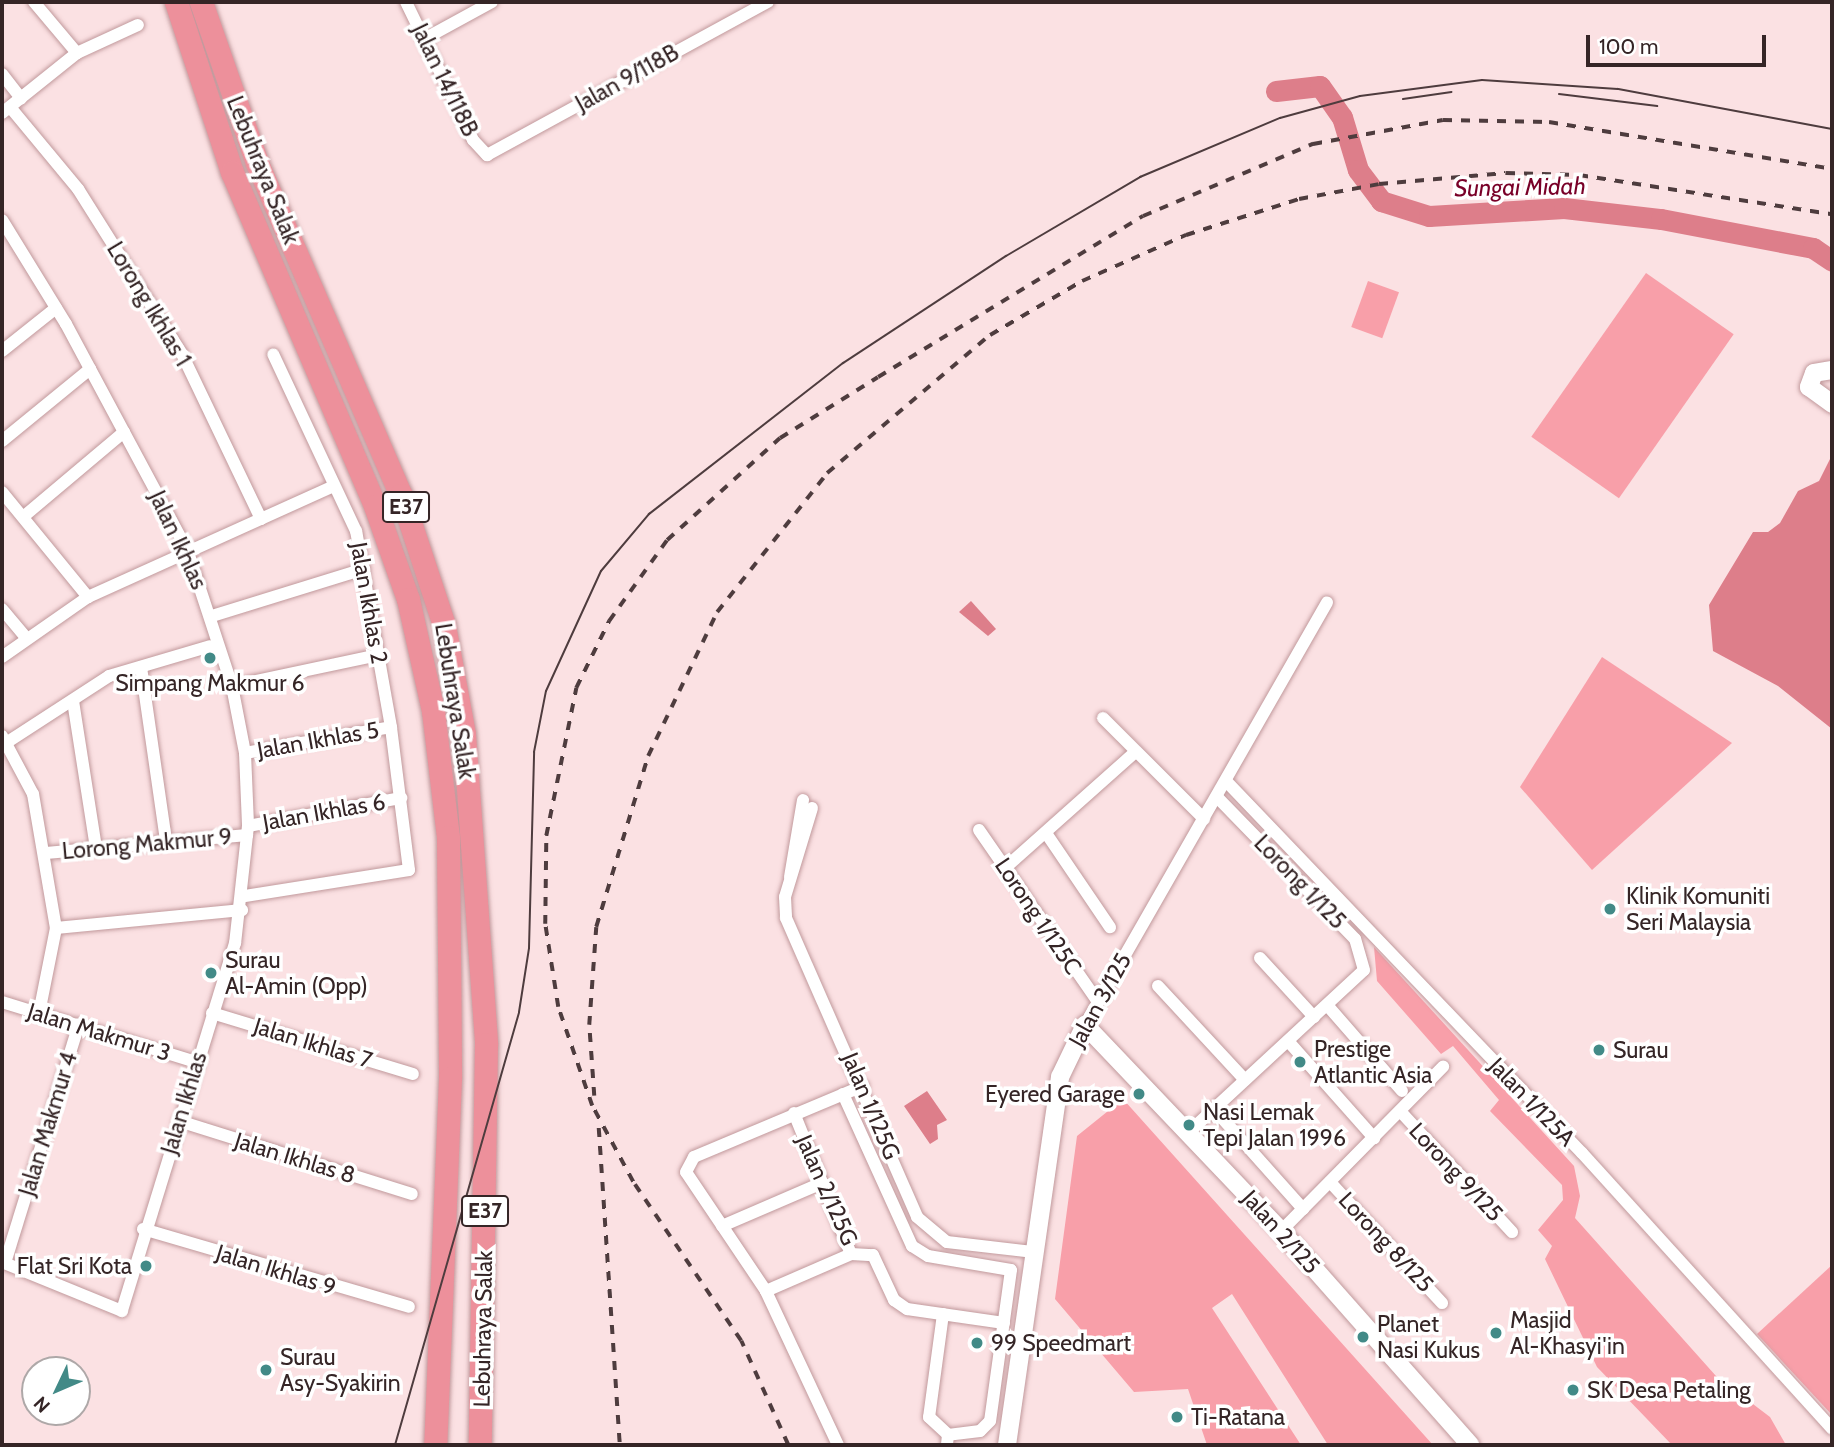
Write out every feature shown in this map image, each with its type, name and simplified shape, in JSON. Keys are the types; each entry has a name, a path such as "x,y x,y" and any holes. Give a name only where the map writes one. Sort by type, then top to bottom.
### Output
{"highway":[{"name":"Lebuhraya Salak","path":"201,2 257,163 401,495 444,625 464,734 486,1044 480,1445"},
{"name":"Lebuhraya Salak","path":"176,3 232,172 375,506 408,600 433,711 448,837 450,1065 435,1445"}],"street":[{"path":"33,2 77,53"},
{"name":"Jalan 14/118B","path":"406,2 426,38 473,140 487,155"},
{"path":"426,38 492,2"},
{"name":"Jalan 9/118B","path":"487,155 768,2"},
{"path":"6,110 77,53 138,25"},
{"path":"2,74 21,98"},
{"name":"Lorong Ikhlas 1","path":"6,110 78,189 182,354 261,519"},
{"name":"Jalan Ikhlas","path":"2,220 56,308 188,552 212,616 232,686 245,753 247,831 242,910 179,1121 143,1229 122,1311 4,1262"},
{"path":"2,246 13,237"},
{"path":"2,351 56,308"},
{"name":"Jalan Ikhlas 2","path":"245,895 409,870 391,727 356,531 273,354"},
{"path":"2,441 90,369"},
{"path":"1832,370 1814,373 1810,387 1832,404"},
{"path":"23,517 124,432"},
{"path":"2,657 88,597 334,486"},
{"path":"2,492 88,597"},
{"path":"212,616 364,569"},
{"name":"Jalan 3/125","path":"1007,1445 1060,1077 1085,1025 1327,602"},
{"path":"2,608 27,639"},
{"path":"39,1013 56,928 46,853 33,794 4,739 73,701 109,677 210,646"},
{"path":"232,686 378,655"},
{"path":"141,667 166,840"},
{"path":"73,701 96,848"},
{"path":"1103,718 1134,753 1203,819"},
{"name":"Jalan Ikhlas 5","path":"245,753 391,727"},
{"path":"1005,868 1134,753"},
{"name":"Jalan 1/125A","path":"1226,781 1582,1153 1832,1429"},
{"name":"Lorong 1/125","path":"1217,797 1355,939 1365,960 1359,975 1327,1005"},
{"name":"Jalan Ikhlas 6","path":"247,831 401,798"},
{"name":"Jalan 1/125G","path":"806,808 784,910 792,937 863,1086 925,1229 958,1245 1034,1252"},
{"name":"Lorong 1/125C","path":"979,830 1098,1002"},
{"name":"Lorong Makmur 9","path":"46,853 247,831"},
{"path":"1045,833 1110,927"},
{"path":"56,928 242,910"},
{"path":"1260,958 1314,1017"},
{"path":"1158,986 1245,1080"},
{"name":"Jalan Makmur 3","path":"2,1002 196,1062"},
{"path":"1189,1132 1327,1005 1402,1091"},
{"name":"Jalan Ikhlas 7","path":"212,1013 413,1074"},
{"name":"Jalan Makmur 4","path":"4,1262 79,1024"},
{"name":"Jalan 2/125","path":"1085,1025 1281,1231 1470,1445"},
{"path":"1288,1041 1374,1138"},
{"path":"1281,1231 1443,1067"},
{"path":"838,1445 766,1291 686,1172 694,1157 863,1086"},
{"path":"843,1094 912,1246 928,1256 1009,1268 990,1421 980,1431 948,1440 929,1417 943,1314"},
{"path":"1214,1109 1303,1209"},
{"name":"Lorong 9/125","path":"1400,1111 1512,1232"},
{"name":"Jalan 2/125G","path":"794,1113 851,1254 873,1255 894,1300 907,1309 1004,1323"},
{"name":"Jalan Ikhlas 8","path":"179,1121 412,1194"},
{"name":"Lorong 8/125","path":"1330,1182 1442,1303"},
{"path":"722,1226 822,1183"},
{"name":"Jalan Ikhlas 9","path":"143,1229 410,1307"},
{"path":"766,1291 851,1254"}],"shaded area":[{"path":"1646,273 1734,334 1619,498 1531,437"},
{"path":"1368,281 1399,292 1382,338 1351,327"},
{"path":"1832,455 1832,729 1778,686 1713,651 1709,605 1753,532 1768,532 1780,523 1798,491 1819,481"},
{"path":"971,601 996,629 988,636 959,612"},
{"path":"1602,657 1732,743 1592,870 1520,787"},
{"path":"1374,947 1574,1166 1580,1196 1575,1218 1716,1376 1770,1417 1786,1445 1672,1445 1597,1367 1545,1259 1552,1246 1538,1230 1563,1200 1562,1185 1490,1111 1499,1100 1453,1046 1441,1054 1377,981"},
{"path":"927,1091 947,1120 937,1125 938,1139 930,1144 904,1106"},
{"path":"1123,1099 1433,1445 1328,1445 1232,1294 1212,1308 1301,1445 1207,1445 1188,1389 1134,1392 1055,1299 1077,1136"},
{"path":"1832,1265 1832,1415 1757,1334"}],"waterway":[{"name":"Sungai Midah","path":"1276,91 1320,86 1342,117 1358,170 1381,201 1429,216 1564,208 1661,219 1813,248 1832,261"}],"tram line":[{"path":"395,1445 519,1012 529,948 534,752 546,691 601,571 649,514 843,363 1006,256 1140,177 1280,118 1360,96 1482,80 1618,89 1832,129"},
{"path":"1403,99 1451,92"},
{"path":"1559,94 1657,106"}],"railway":[{"path":"788,1445 741,1341 633,1182 592,1106 558,1007 545,924 546,836 576,688 609,621 667,540 780,438 878,377 1143,216 1313,144 1443,120 1549,122 1832,169"},
{"path":"594,1096 589,1025 596,927 648,756 717,612 827,473 990,335 1082,281 1186,235 1299,199 1379,184 1506,173 1579,175 1832,214"},
{"path":"599,1128 620,1445"}],"place":[{"name":"Simpang Makmur 6","path":"210,658"},
{"name":"Klinik Komuniti Seri Malaysia","path":"1610,909"},
{"name":"Surau Al-Amin (Opp)","path":"211,973"},
{"name":"Surau","path":"1599,1050"},
{"name":"Prestige Atlantic Asia","path":"1300,1062"},
{"name":"Eyered Garage","path":"1139,1094"},
{"name":"Nasi Lemak Tepi Jalan 1996","path":"1189,1125"},
{"name":"Flat Sri Kota","path":"146,1266"},
{"name":"Masjid Al-Khasyi'in","path":"1496,1333"},
{"name":"Planet Nasi Kukus","path":"1363,1337"},
{"name":"99 Speedmart","path":"977,1343"},
{"name":"Surau Asy-Syakirin","path":"266,1370"},
{"name":"SK Desa Petaling","path":"1573,1390"},
{"name":"Ti-Ratana","path":"1177,1417"}]}
